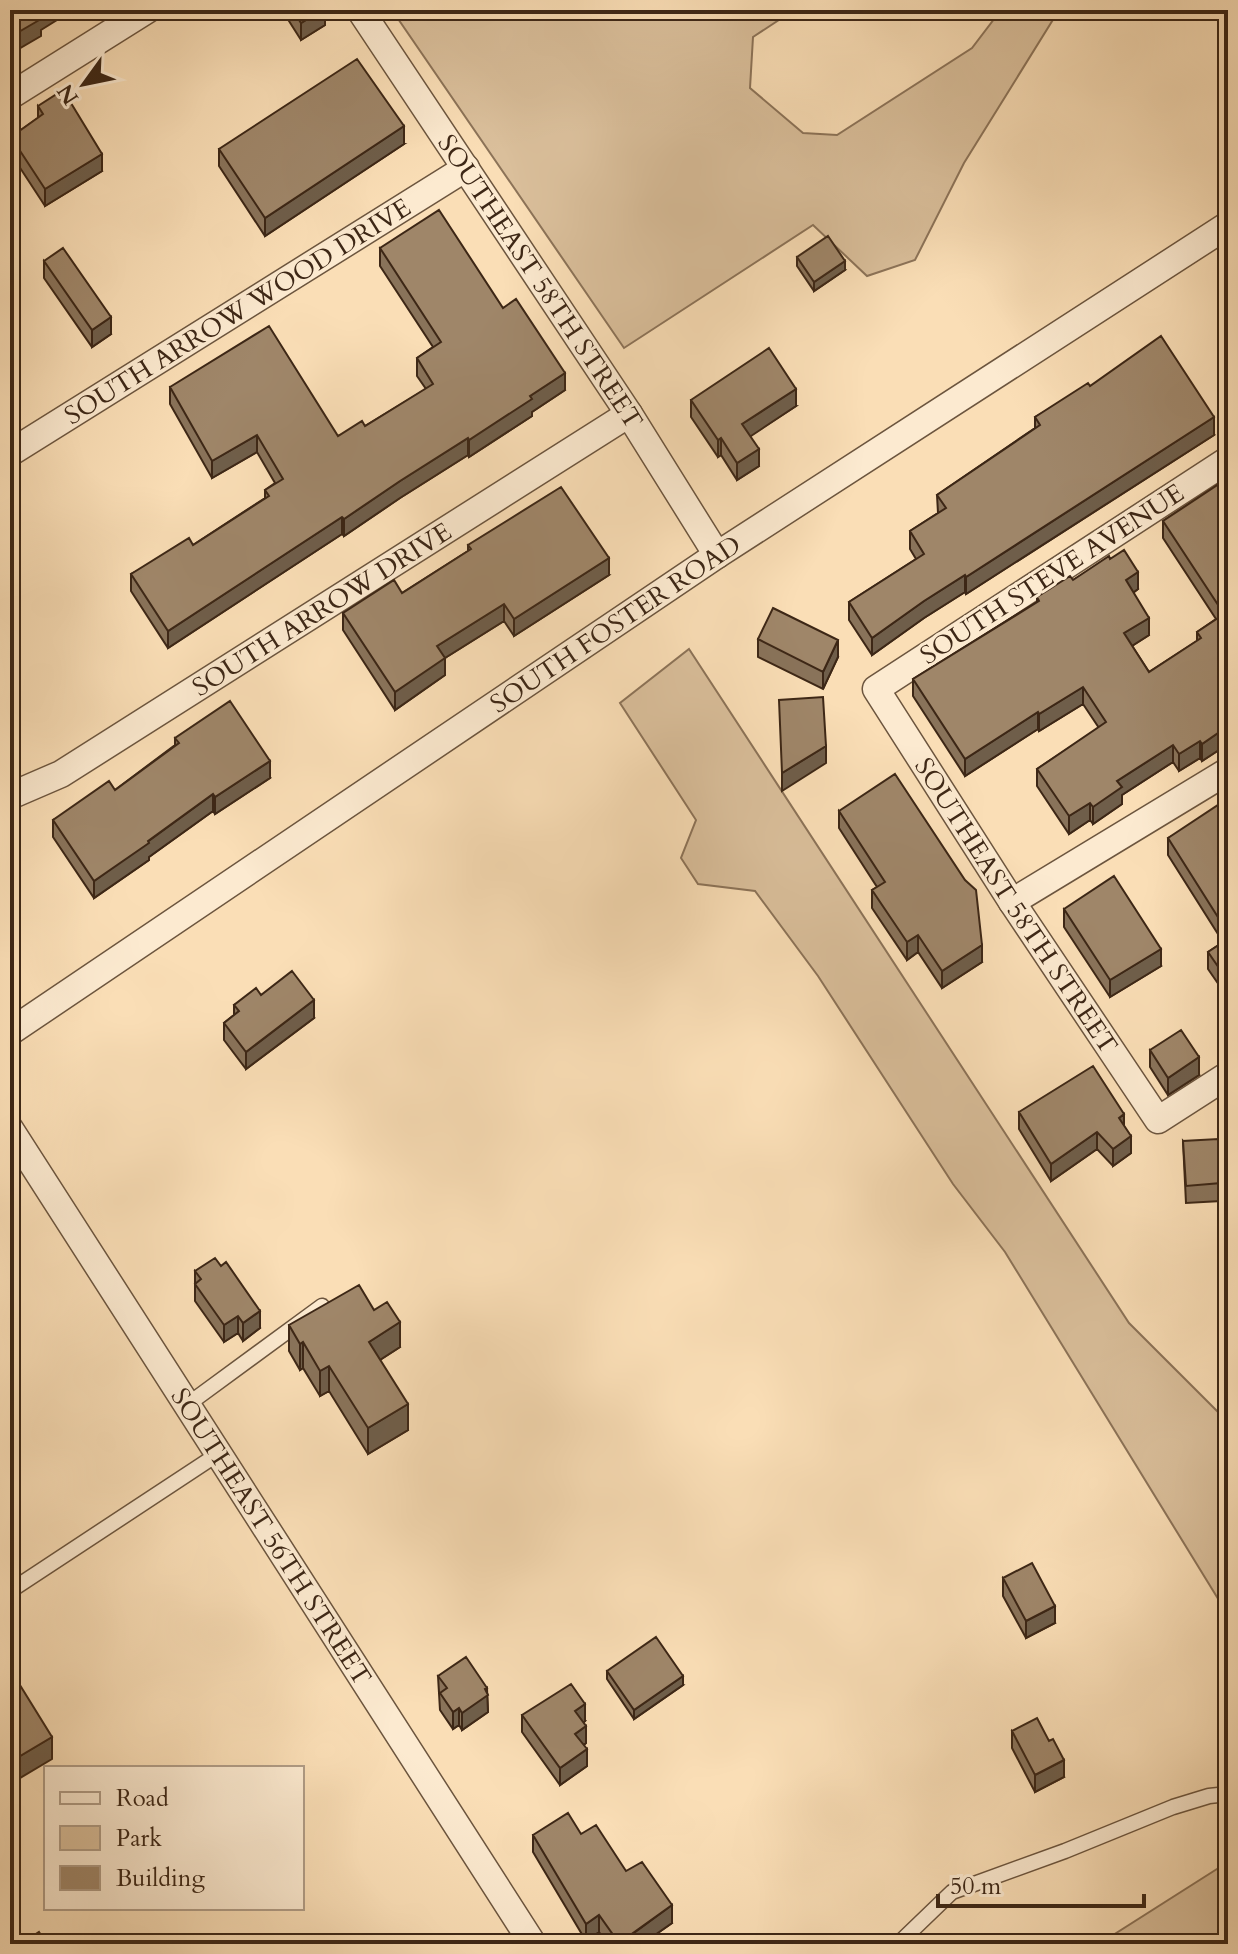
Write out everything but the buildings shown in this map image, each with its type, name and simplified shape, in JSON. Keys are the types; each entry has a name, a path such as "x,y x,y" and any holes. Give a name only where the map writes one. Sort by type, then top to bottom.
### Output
{"street":[{"path":"10,96 147,10"},
{"name":"SOUTHEAST 58TH STREET","path":"360,10 629,414 717,555"},
{"name":"SOUTH ARROW WOOD DRIVE","path":"10,453 466,168"},
{"name":"SOUTH FOSTER ROAD","path":"10,1032 717,555 1228,225"},
{"name":"SOUTH ARROW DRIVE","path":"10,796 61,774 629,414"},
{"name":"SOUTH STEVE AVENUE","path":"876,689 1228,460"},
{"name":"SOUTHEAST 58TH STREET","path":"876,689 1012,902 1158,1120 1228,1075"},
{"path":"1012,902 1228,771"},
{"name":"SOUTHEAST 56TH STREET","path":"10,1129 533,1944"}],"lane":[{"path":"187,1405 322,1306"},
{"path":"10,1591 218,1454"},
{"path":"898,1944 952,1892 1173,1807 1209,1796 1228,1794"}],"green space":[{"path":"392,10 794,10 753,37 750,88 803,133 837,135 972,48 1001,10 1059,10 964,163 915,260 867,276 813,225 624,348"},
{"path":"689,649 1129,1323 1228,1422 1228,1615 1005,1252 953,1184 818,976 755,891 698,884 681,858 696,820 620,703"},
{"path":"1228,1862 1228,1944 1099,1944"}]}
